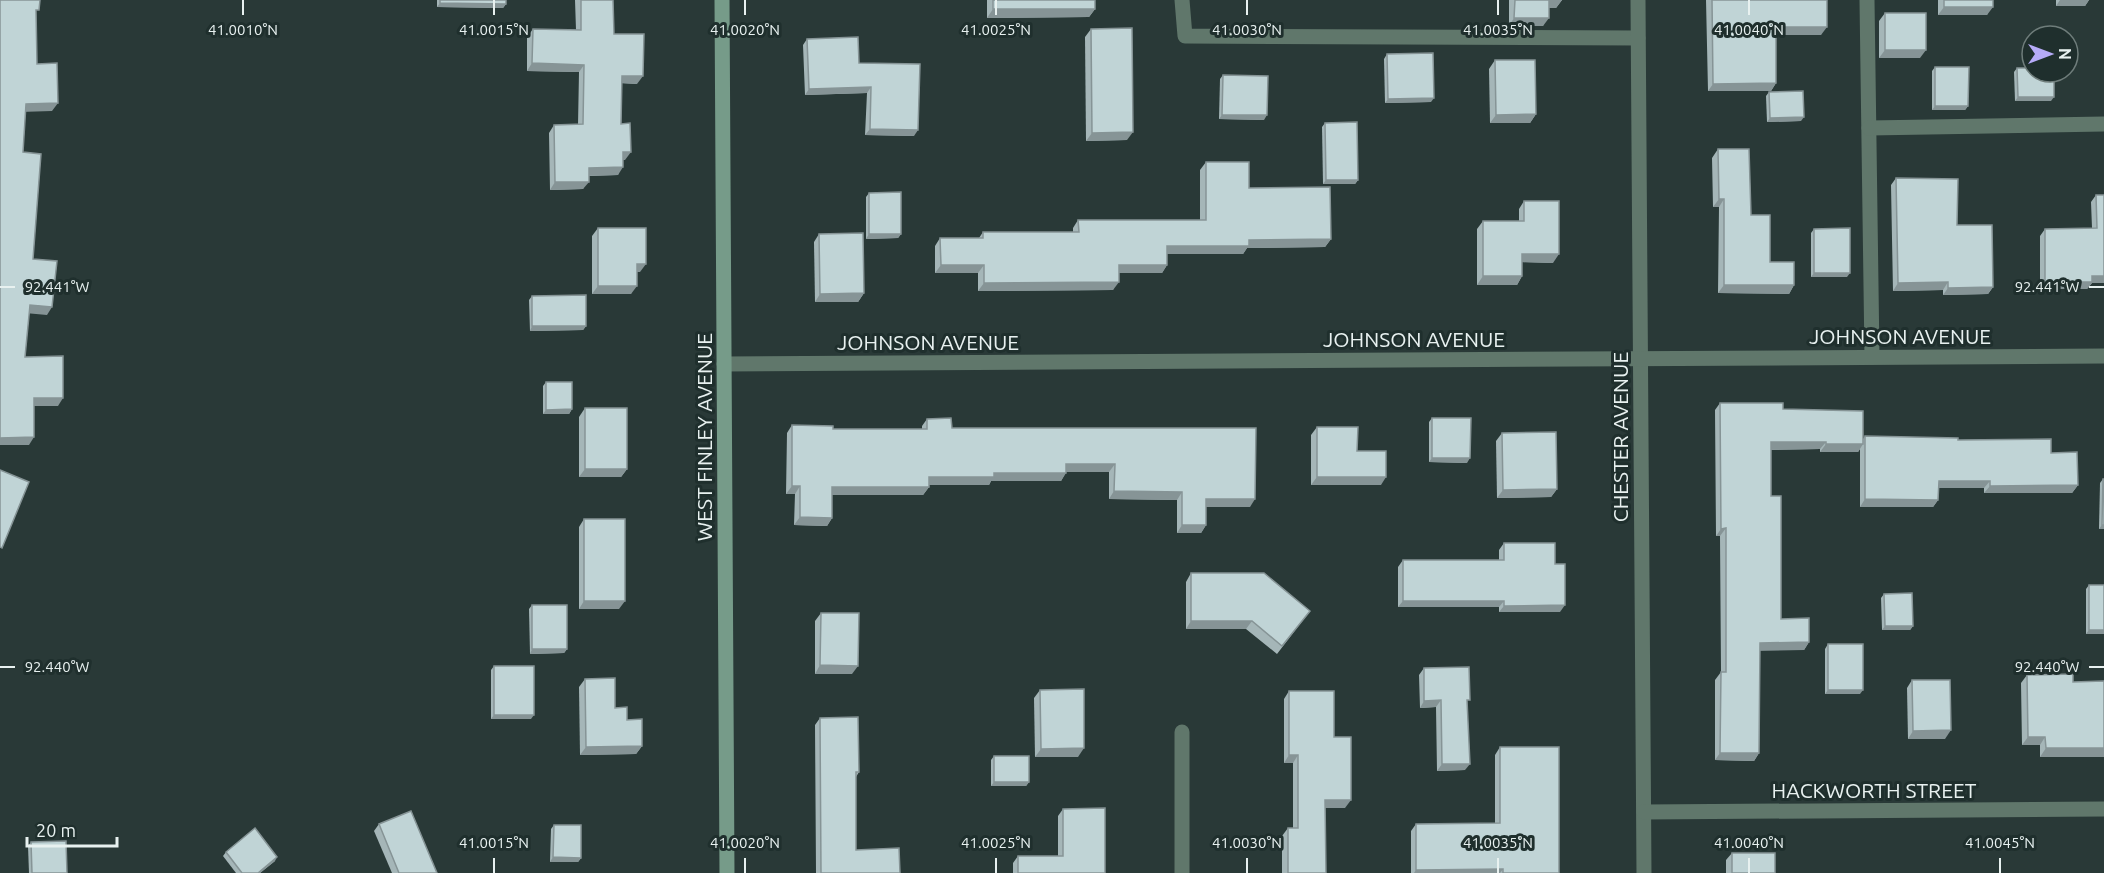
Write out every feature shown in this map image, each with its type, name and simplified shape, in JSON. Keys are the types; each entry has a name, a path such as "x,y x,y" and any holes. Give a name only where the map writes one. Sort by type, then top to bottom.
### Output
{"main road":[{"name":"WEST FINLEY AVENUE","path":"722,0 727,873"}],"street":[{"path":"1182,0 1185,36 1638,38"},
{"name":"CHESTER AVENUE","path":"1638,0 1644,873"},
{"path":"1867,0 1872,357"},
{"path":"1869,128 2104,124"},
{"name":"JOHNSON AVENUE","path":"724,364 2104,356"},
{"path":"1182,732 1182,873"},
{"name":"HACKWORTH STREET","path":"1644,812 2104,809"}],"building":[{"path":"0,0 40,0 39,10 36,10 37,64 57,63 58,103 26,104 23,152 41,154 33,259 57,261 52,307 30,305 25,357 63,356 63,398 34,398 34,437 0,438"},
{"path":"440,0 506,0 506,4 440,3"},
{"path":"581,0 613,0 614,34 644,34 643,76 622,76 621,124 630,123 631,152 623,152 623,167 589,168 589,182 555,182 554,125 583,124 584,65 532,63 533,29 581,30"},
{"path":"993,0 1095,0 1095,9 993,9"},
{"path":"1515,0 1549,0 1549,18 1514,18"},
{"path":"1712,0 1827,0 1827,27 1776,27 1776,83 1713,84"},
{"path":"1944,0 1993,0 1993,7 1944,7"},
{"path":"1885,13 1926,13 1926,50 1885,50"},
{"path":"1132,28 1133,132 1092,133 1091,29"},
{"path":"858,37 859,63 920,64 918,130 870,129 871,87 809,89 807,39"},
{"path":"1433,53 1434,98 1388,99 1387,54"},
{"path":"1495,60 1535,60 1536,114 1496,115"},
{"path":"1935,67 1969,67 1968,106 1935,106"},
{"path":"2017,68 2020,68 2020,84 2054,84 2054,97 2018,97"},
{"path":"1223,75 1268,76 1267,115 1222,115"},
{"path":"1803,91 1804,117 1770,118 1769,92"},
{"path":"1357,122 1358,180 1326,180 1325,123"},
{"path":"1718,149 1749,149 1751,215 1770,215 1770,262 1794,262 1794,285 1724,285 1724,199 1719,199"},
{"path":"1206,162 1249,162 1249,188 1330,187 1331,239 1249,240 1249,246 1167,246 1167,265 1119,265 1119,282 984,283 984,265 941,265 940,238 983,238 983,232 1079,232 1078,220 1206,220"},
{"path":"1896,178 1958,179 1957,225 1992,225 1993,287 1948,288 1948,282 1898,283"},
{"path":"901,192 901,234 869,234 869,193"},
{"path":"2096,195 2104,195 2104,276 2092,276 2092,282 2045,282 2045,229 2097,228"},
{"path":"1524,201 1559,201 1559,254 1522,254 1522,276 1483,276 1483,221 1524,221"},
{"path":"598,228 646,228 646,264 637,264 637,286 598,286"},
{"path":"1850,228 1850,273 1814,273 1814,229"},
{"path":"863,233 864,293 820,294 819,234"},
{"path":"586,295 586,326 532,326 532,296"},
{"path":"546,382 572,382 572,409 546,410"},
{"path":"1720,403 1783,403 1783,409 1863,411 1863,444 1771,442 1771,496 1781,496 1781,619 1809,618 1809,642 1760,643 1759,753 1720,753 1721,672 1726,672 1726,528 1721,529"},
{"path":"585,408 627,408 627,469 585,469"},
{"path":"951,418 952,428 1256,428 1255,499 1206,499 1206,525 1182,525 1182,492 1114,491 1115,464 1066,464 1066,473 994,473 994,477 929,477 929,487 832,487 832,518 800,517 800,486 792,486 792,425 833,426 833,429 927,429 927,419"},
{"path":"1432,418 1471,418 1470,458 1432,458"},
{"path":"1317,427 1358,427 1357,451 1386,451 1386,477 1317,477"},
{"path":"1556,432 1557,489 1503,490 1502,433"},
{"path":"1865,436 1958,438 1958,440 2051,439 2051,453 2077,452 2078,485 1990,486 1990,481 1939,481 1938,500 1865,499"},
{"path":"0,470 29,482 2,548 0,547"},
{"path":"2103,479 2104,525 2102,525"},
{"path":"584,519 625,519 625,601 584,601"},
{"path":"1504,543 1555,543 1555,564 1565,564 1565,605 1504,606 1504,601 1403,601 1403,560 1504,560"},
{"path":"1191,573 1264,573 1310,611 1282,646 1252,621 1191,621"},
{"path":"2089,585 2104,585 2104,630 2089,630"},
{"path":"1912,593 1913,626 1885,626 1884,594"},
{"path":"532,605 567,605 567,649 532,649"},
{"path":"821,613 859,613 858,666 820,665"},
{"path":"1828,644 1863,644 1863,690 1828,690"},
{"path":"494,666 534,666 534,715 494,715"},
{"path":"1469,667 1470,700 1467,700 1470,764 1442,764 1441,700 1424,701 1424,668"},
{"path":"2073,674 2073,682 2104,681 2104,748 2046,748 2045,737 2028,737 2027,675"},
{"path":"615,678 615,708 627,707 627,720 642,719 642,746 586,747 585,679"},
{"path":"1912,680 1950,680 1951,730 1913,731"},
{"path":"1084,689 1084,748 1041,749 1040,690"},
{"path":"1289,691 1334,691 1334,737 1351,737 1351,800 1325,800 1326,873 1288,873 1288,828 1298,828 1298,755 1289,755"},
{"path":"858,717 859,772 856,772 856,850 899,848 900,873 821,873 820,718"},
{"path":"1500,747 1559,747 1559,873 1503,873 1503,869 1416,870 1416,824 1500,823"},
{"path":"994,756 1029,756 1029,782 994,782"},
{"path":"1105,808 1105,873 1018,873 1018,856 1063,856 1063,809"},
{"path":"411,811 437,873 399,873 379,824"},
{"path":"554,825 581,825 581,858 553,857"},
{"path":"255,828 277,857 258,873 242,873 226,852"},
{"path":"66,841 67,873 32,873 31,842"},
{"path":"1732,853 1775,853 1775,873 1732,873"}]}
